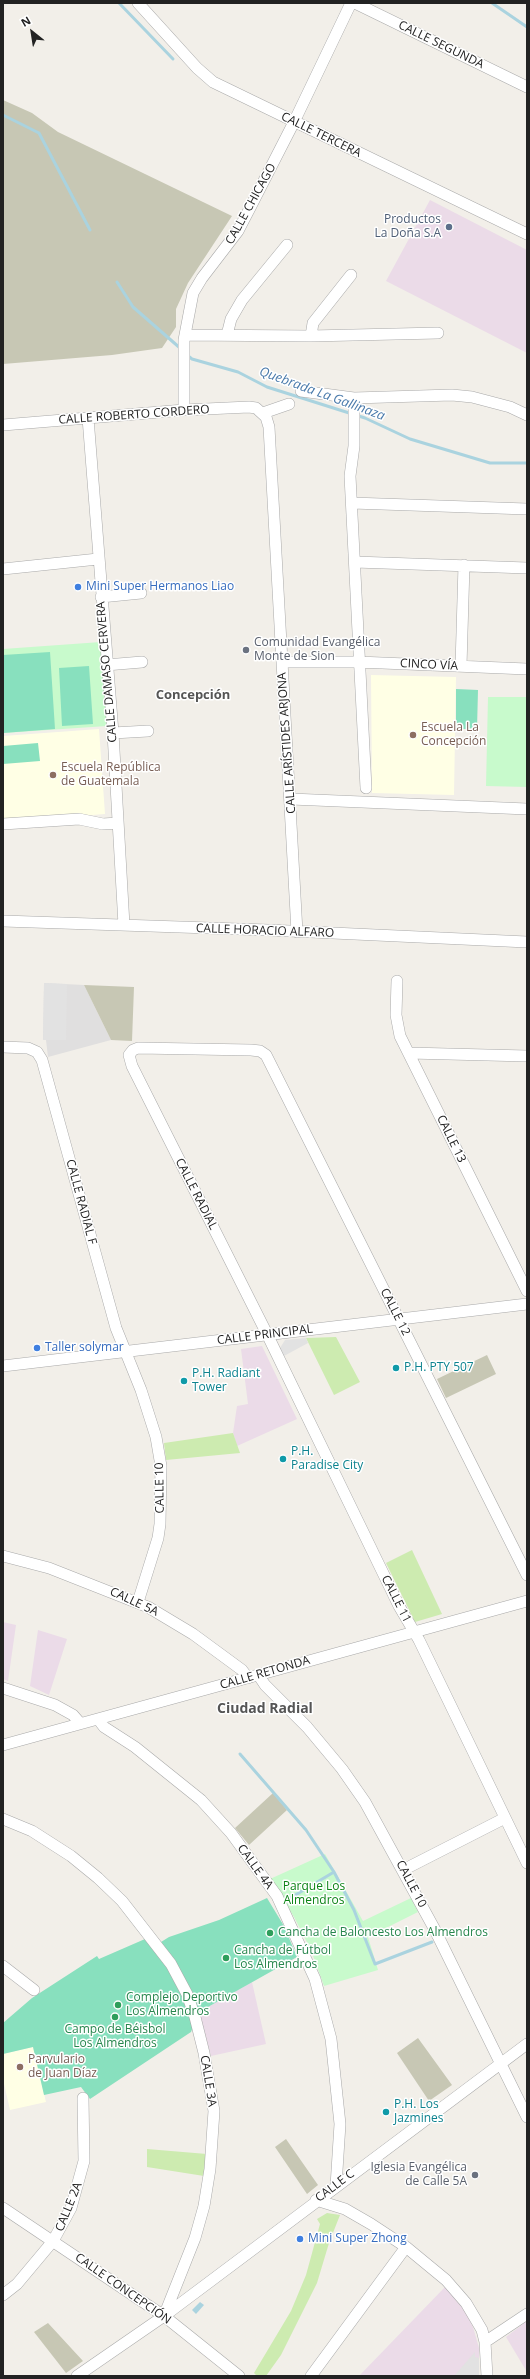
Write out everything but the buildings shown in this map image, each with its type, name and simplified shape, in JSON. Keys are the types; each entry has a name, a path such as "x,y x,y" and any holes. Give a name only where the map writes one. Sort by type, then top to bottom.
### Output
{"street":[{"name":"CALLE TERCERA","path":"138,3 197,68 213,82 527,234"},
{"name":"CALLE CHICAGO","path":"184,410 185,337 193,293 202,278 238,231 294,122 351,3"},
{"name":"CALLE SEGUNDA","path":"355,3 527,88"},
{"path":"227,335 231,319 242,300 287,245"},
{"path":"311,336 313,323 352,275"},
{"path":"185,337 227,335 311,336 438,333"},
{"path":"301,391 354,402 452,396 472,397 510,407 527,415"},
{"path":"354,402 354,425 350,476 355,562 358,662 366,788"},
{"path":"263,413 289,404"},
{"name":"CALLE ROBERTO CORDERO","path":"3,425 184,410 249,407 256,408 263,413"},
{"name":"CALLE ARÍSTIDES ARJONA","path":"263,413 269,427 291,799 297,932"},
{"name":"CALLE DAMASO CERVERA","path":"88,418 112,733 124,925"},
{"path":"352,503 527,509"},
{"path":"3,570 98,559"},
{"path":"355,562 527,568"},
{"path":"461,666 464,565"},
{"path":"101,597 140,593"},
{"path":"106,665 142,662"},
{"name":"CINCO VÍA","path":"282,662 358,662 527,669"},
{"path":"112,733 148,731"},
{"path":"291,799 527,809"},
{"path":"3,824 79,819 103,824 118,823"},
{"name":"CALLE HORACIO ALFARO","path":"3,921 527,942"},
{"name":"CALLE 13","path":"397,981 398,1027 409,1053 527,1291"},
{"name":"CALLE RADIAL F","path":"3,1047 28,1048 37,1052 42,1060 116,1328 126,1352"},
{"name":"CALLE RADIAL","path":"260,1051 138,1048 130,1052 129,1058 267,1334"},
{"name":"CALLE 12","path":"260,1051 271,1062 527,1575"},
{"path":"409,1053 527,1056"},
{"name":"CALLE PRINCIPAL","path":"3,1366 527,1304"},
{"name":"CALLE 11","path":"267,1334 399,1606 414,1631 527,1863"},
{"name":"CALLE 10","path":"126,1352 148,1412 162,1466 162,1499 158,1538 138,1602"},
{"name":"CALLE 5A","path":"3,1556 49,1568 138,1602 193,1634 254,1677"},
{"name":"CALLE RETONDA","path":"3,1744 254,1677 414,1631 527,1601"},
{"name":"CALLE 10","path":"254,1677 265,1685 307,1727 342,1769 365,1802 403,1870 527,2117"},
{"path":"3,1688 55,1705 73,1715 80,1724"},
{"name":"CALLE 4A","path":"98,1719 104,1727 175,1778 215,1814 264,1878 287,1916 315,1979 334,2051 340,2124 336,2186"},
{"path":"403,1870 505,1818"},
{"name":"CALLE 3A","path":"3,1819 32,1831 71,1856 98,1878 122,1901 171,1964 187,1994 195,2017 204,2053 214,2111 210,2169 204,2206 195,2238 164,2316"},
{"path":"3,1966 34,1990"},
{"name":"CALLE C","path":"164,2316 316,2200 527,2044"},
{"name":"CALLE 2A","path":"3,2295 17,2284 53,2241 71,2208 82,2172 84,2153 83,2098"},
{"path":"316,2200 345,2209 406,2247 435,2269 455,2289 476,2318 485,2342 487,2376"},
{"name":"CALLE CONCEPCIÓN","path":"3,2208 164,2316 239,2376"},
{"path":"311,2376 406,2247"},
{"path":"485,2342 527,2314"},
{"path":"77,2376 164,2316"}],"shaded area":[{"path":"3,100 32,113 58,132 232,216 188,283 176,309 176,327 162,348 112,355 3,364"},
{"name":"Productos La Doña S.A","path":"430,200 527,250 527,353 386,281"},
{"name":"Escuela La Concepción","path":"371,675 456,677 454,795 372,793"},
{"name":"Escuela República de Guatemala","path":"99,729 105,814 3,822 3,736"},
{"path":"44,983 84,985 111,1040 48,1057 46,1040 43,1040"},
{"path":"44,983 67,984 66,1040 43,1040"},
{"path":"84,985 134,987 132,1041 111,1040"},
{"path":"306,1338 308,1343 284,1356 280,1348 285,1340"},
{"path":"262,1346 297,1419 237,1446 233,1433 237,1406 248,1404 241,1349"},
{"path":"487,1355 496,1374 446,1398 437,1379"},
{"path":"3,1622 16,1625 8,1681 3,1679"},
{"path":"38,1630 67,1639 49,1695 30,1686"},
{"path":"273,1793 287,1810 249,1845 235,1828"},
{"path":"252,1982 266,2044 211,2056 199,2012"},
{"path":"418,2038 452,2085 429,2101 397,2053"},
{"name":"Parvulario de Juan Díaz","path":"33,2047 46,2102 10,2110 3,2079 3,2054"},
{"path":"286,2139 318,2185 307,2194 275,2147"},
{"path":"445,2287 463,2307 473,2327 479,2348 479,2376 359,2376"},
{"path":"527,2321 527,2372 506,2337"},
{"path":"48,2323 83,2361 66,2373 34,2332"},
{"path":"475,2352 475,2357 479,2358 479,2376 454,2376"}],"green space":[{"path":"101,642 107,726 3,733 3,649"},
{"path":"50,652 55,729 3,733 3,655"},
{"path":"89,666 93,724 62,726 59,668"},
{"path":"456,689 478,690 477,729 456,729"},
{"path":"488,697 527,697 527,787 486,786"},
{"path":"38,743 40,761 3,764 3,746"},
{"path":"336,1337 360,1382 334,1395 306,1338"},
{"path":"233,1433 240,1453 166,1460 164,1443"},
{"path":"412,1550 442,1614 415,1622 386,1563"},
{"name":"Parque Los Almendros","path":"325,1854 363,1921 411,1898 418,1912 368,1937 378,1970 324,1986 311,1950 294,1917 270,1879"},
{"name":"Complejo Deportivo Los Almendros","path":"267,1898 284,1926 297,1957 199,2012 191,2032 90,2099 81,2087 44,2095 33,2047 3,2054 3,2023 32,1998 97,1956 99,1959 145,1939 161,1942 169,1937 219,1920"},
{"path":"147,2149 207,2154 204,2176 147,2167"},
{"path":"327,2213 340,2215 329,2243 317,2283 281,2355 266,2376 257,2376 254,2373 291,2311 306,2275 320,2224 317,2219"}],"water":[{"path":"200,2302 204,2305 196,2314 192,2310"}],"waterway":[{"path":"119,3 173,59"},
{"path":"492,3 527,27"},
{"name":"Quebrada La Gallinaza","path":"3,115 39,133 90,230"},
{"name":"Quebrada La Gallinaza","path":"117,282 133,307 180,348"},
{"name":"Quebrada La Gallinaza","path":"187,355 192,359 238,372 267,387 365,418 410,439 490,463 527,463"},
{"path":"240,1754 306,1830 334,1872"},
{"path":"287,1900 334,1872 354,1910 375,1964 432,1942"}],"place":[{"name":"Productos La Doña S.A","path":"449,227"},
{"name":"Mini Super Hermanos Liao","path":"78,587"},
{"name":"Comunidad Evangélica Monte de Sion","path":"246,650"},
{"name":"Escuela La Concepción","path":"413,735"},
{"name":"Escuela República de Guatemala","path":"53,775"},
{"name":"Taller solymar","path":"37,1348"},
{"name":"P.H. PTY 507","path":"396,1368"},
{"name":"P.H. Radiant Tower","path":"184,1381"},
{"name":"P.H. Paradise City","path":"283,1459"},
{"name":"Cancha de Baloncesto Los Almendros","path":"270,1933"},
{"name":"Cancha de Fútbol Los Almendros","path":"226,1958"},
{"name":"Complejo Deportivo Los Almendros","path":"118,2005"},
{"name":"Campo de Béisbol Los Almendros","path":"115,2017"},
{"name":"Parvulario de Juan Díaz","path":"20,2067"},
{"name":"P.H. Los Jazmines","path":"386,2112"},
{"name":"Iglesia Evangélica de Calle 5A","path":"475,2175"},
{"name":"Mini Super Zhong","path":"300,2239"}],"district":[{"name":"Concepción","path":"193,695"},
{"name":"Ciudad Radial","path":"265,1709"}]}
